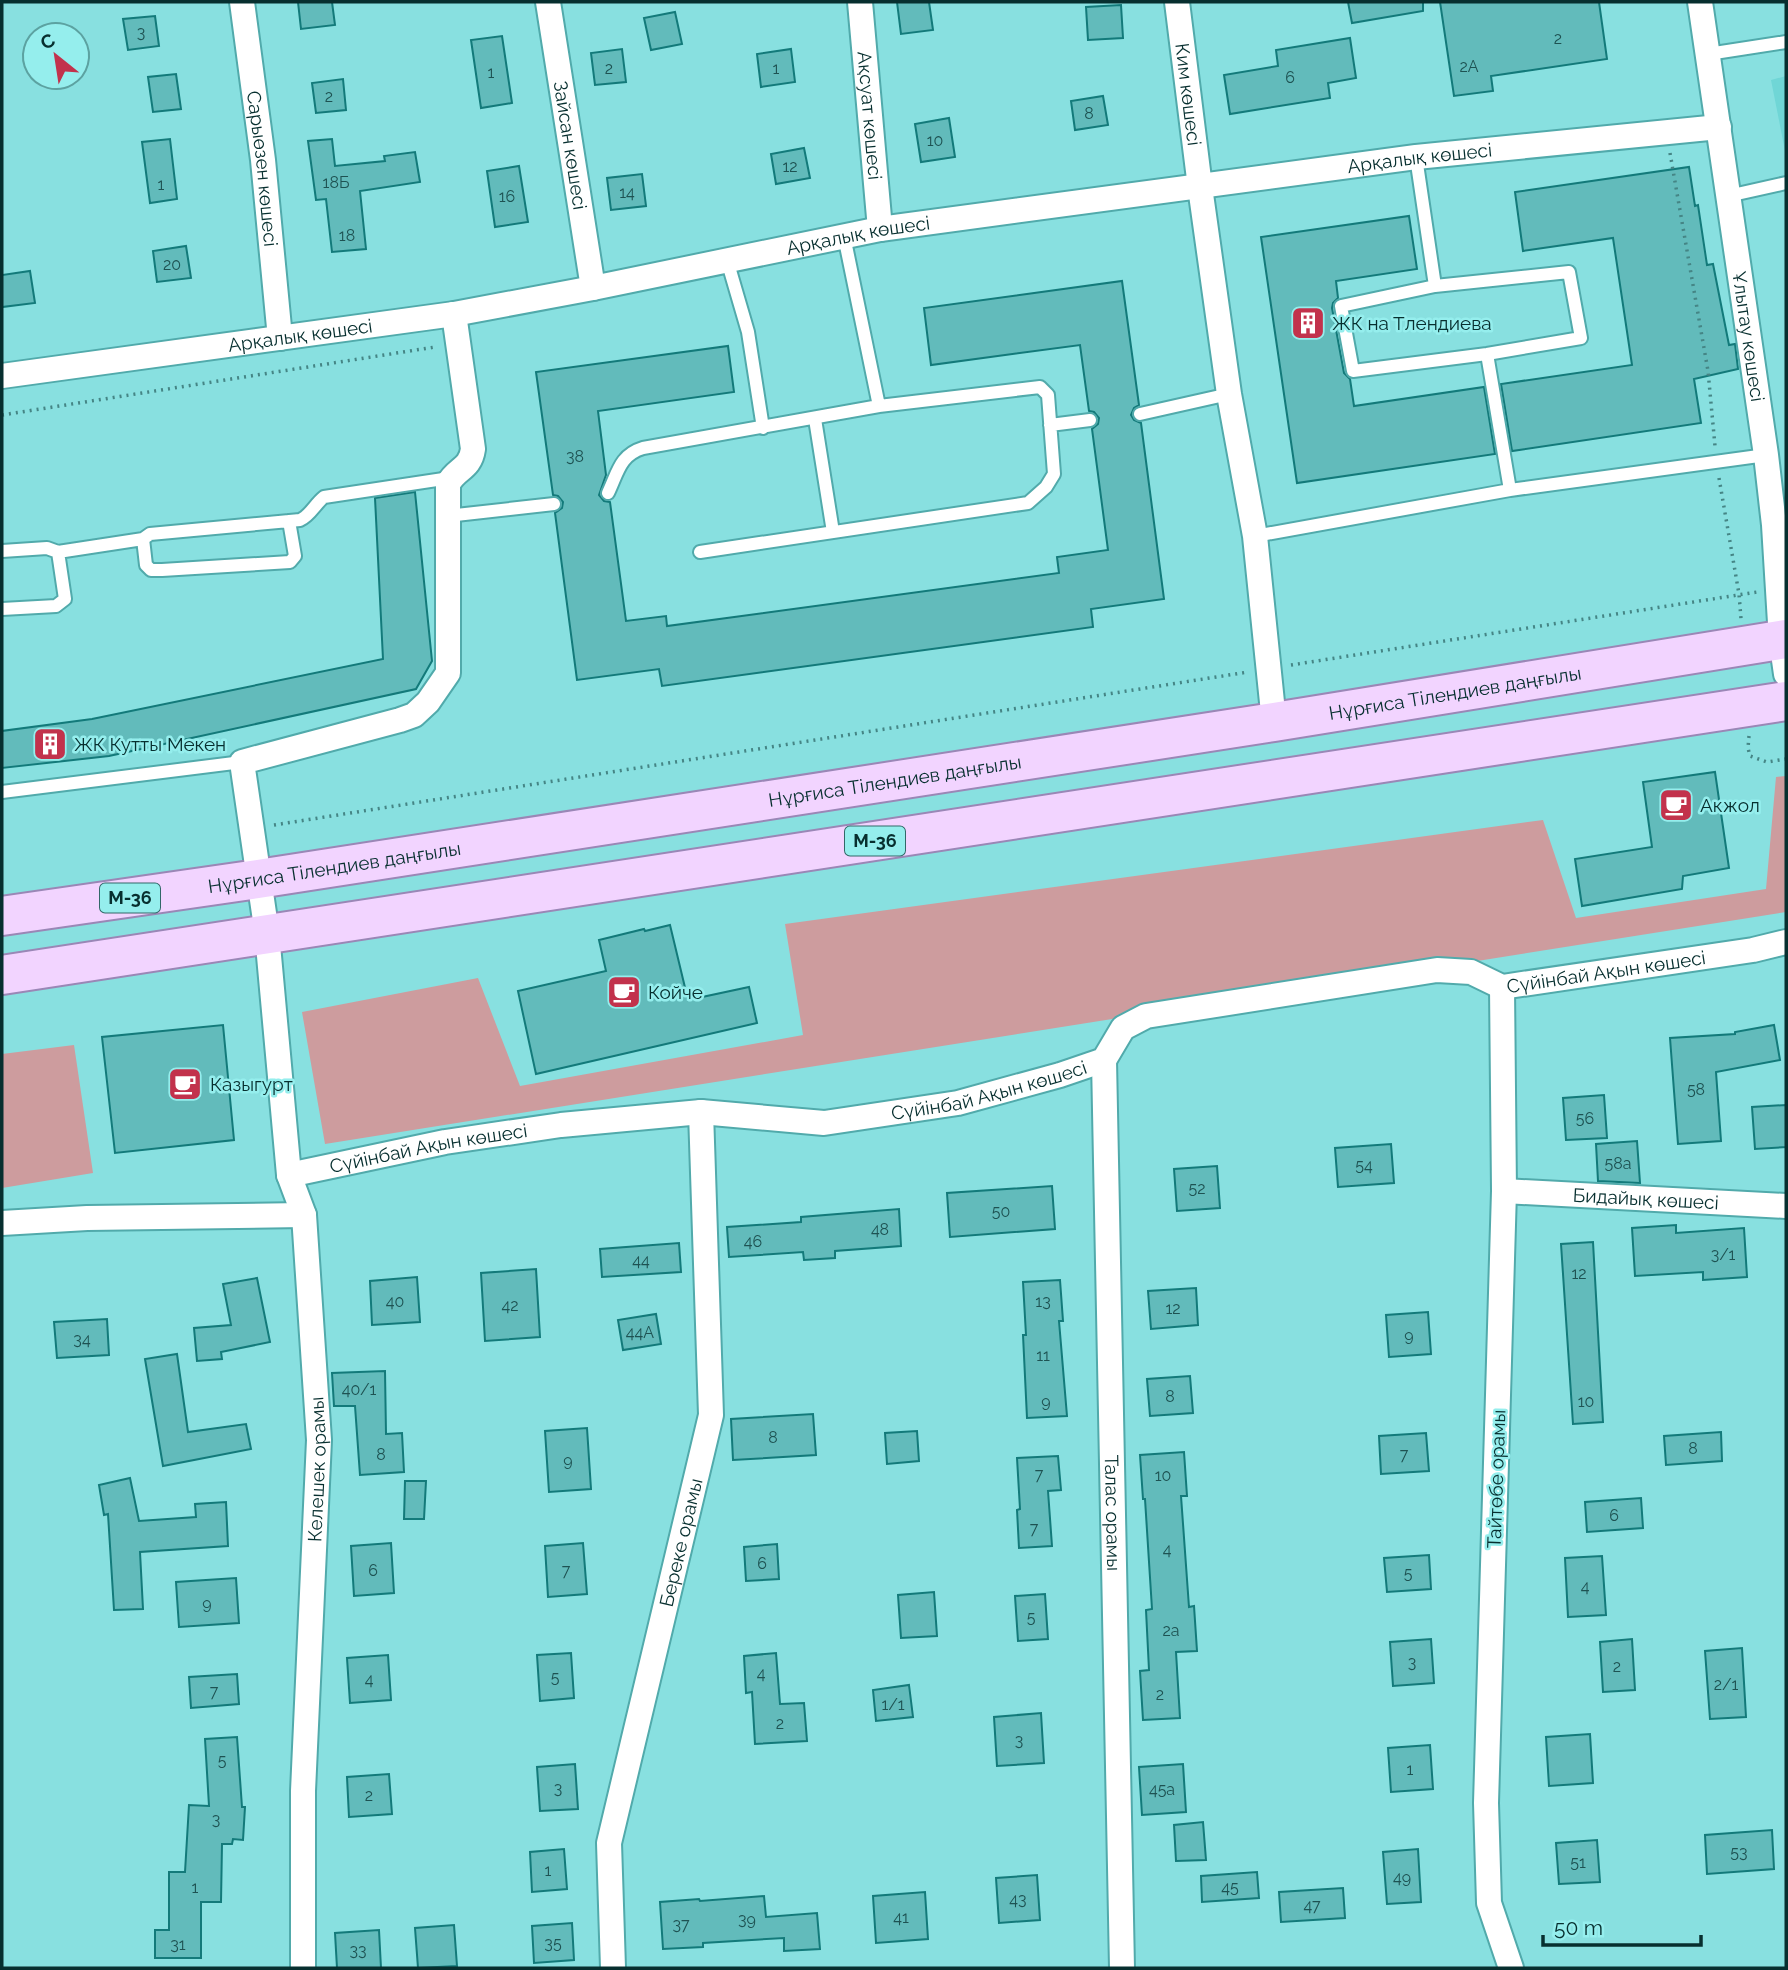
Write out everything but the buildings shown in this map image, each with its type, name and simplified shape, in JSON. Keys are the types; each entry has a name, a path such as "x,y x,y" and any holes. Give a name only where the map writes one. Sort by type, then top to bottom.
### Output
{"main road":[{"name":"Нұрғиса Тілендиев даңғылы","path":"2,916 1275,722 1743,645 1784,650"},
{"name":"M-36","path":"2,975 1786,701"}],"street":[{"name":"Сарыөзен көшесі","path":"242,2 263,160 280,338"},
{"name":"Зайсан көшесі","path":"548,2 593,288"},
{"name":"Ақсуат көшесі","path":"860,2 880,229"},
{"name":"Ким көшесі","path":"1177,2 1229,394 1255,536 1275,722"},
{"name":"Ұлытау көшесі","path":"1700,2 1766,455 1784,650"},
{"name":"Арқалық көшесі","path":"2,376 454,314 880,229 1416,157 1718,127"},
{"path":"267,934 242,762 414,715 428,702 448,673 448,484 451,478 468,466 473,449 454,314"},
{"name":"Келешек орамы","path":"267,934 289,1175 304,1216 319,1440 303,1791 303,1968"},
{"name":"Сүйінбай Ақын көшесі","path":"289,1175 445,1142 561,1125 701,1112 824,1123 958,1103 1104,1060 1123,1028 1146,1016 1437,970 1471,972 1502,987 1753,950 1786,942"},
{"name":"Тайтөбе орамы","path":"1502,987 1504,1191 1486,1803 1489,1903 1511,1968"},
{"name":"Талас орамы","path":"1104,1060 1122,1968"},
{"name":"Береке орамы","path":"613,1968 609,1843 711,1415 701,1112"},
{"name":"Бидайық көшесі","path":"1504,1191 1786,1206"},
{"path":"2,1223 87,1217 304,1216"}],"lane":[{"path":"1708,54 1786,42"},
{"path":"1416,157 1435,286"},
{"path":"1728,196 1786,183"},
{"path":"844,236 879,406"},
{"path":"727,260 748,332 762,428"},
{"path":"1569,272 1581,338 1487,354 1353,371 1341,306 1435,286 1569,272"},
{"path":"1487,354 1510,490"},
{"path":"608,492 624,457 633,451 879,406 1040,387 1048,396 1054,474 1046,488 1028,503 699,552"},
{"path":"1140,414 1229,394"},
{"path":"815,419 833,532"},
{"path":"1050,425 1090,420"},
{"path":"1255,536 1510,490 1766,455"},
{"path":"2,551 47,548 58,552 143,540 150,534 289,521 306,517 324,497 451,478"},
{"path":"447,516 554,504"},
{"path":"143,540 146,565 151,570 290,562 295,556 289,521"},
{"path":"2,609 55,606 65,599 58,552"},
{"path":"2,792 242,762"}],"path":[{"path":"1667,132 1708,371 1716,461 1739,594 1743,645"},
{"path":"2,415 458,344"},
{"path":"251,828 1778,590"},
{"path":"1748,707 1750,756 1767,762 1786,759"}],"shaded area":[{"path":"1786,76 1786,156 1771,80"},
{"path":"1786,776 1786,912 325,1144 302,1012 478,978 520,1086 803,1035 785,924 1543,820 1576,918 1766,889 1776,777"},
{"path":"74,1045 93,1173 2,1188 2,1054"}],"place":[{"name":"ЖК на Тлендиева","path":"1308,323"},
{"name":"ЖК Кутты Мекен","path":"50,744"},
{"name":"Акжол","path":"1676,805"},
{"name":"Койче","path":"624,992"},
{"name":"Казыгурт","path":"185,1084"}]}
